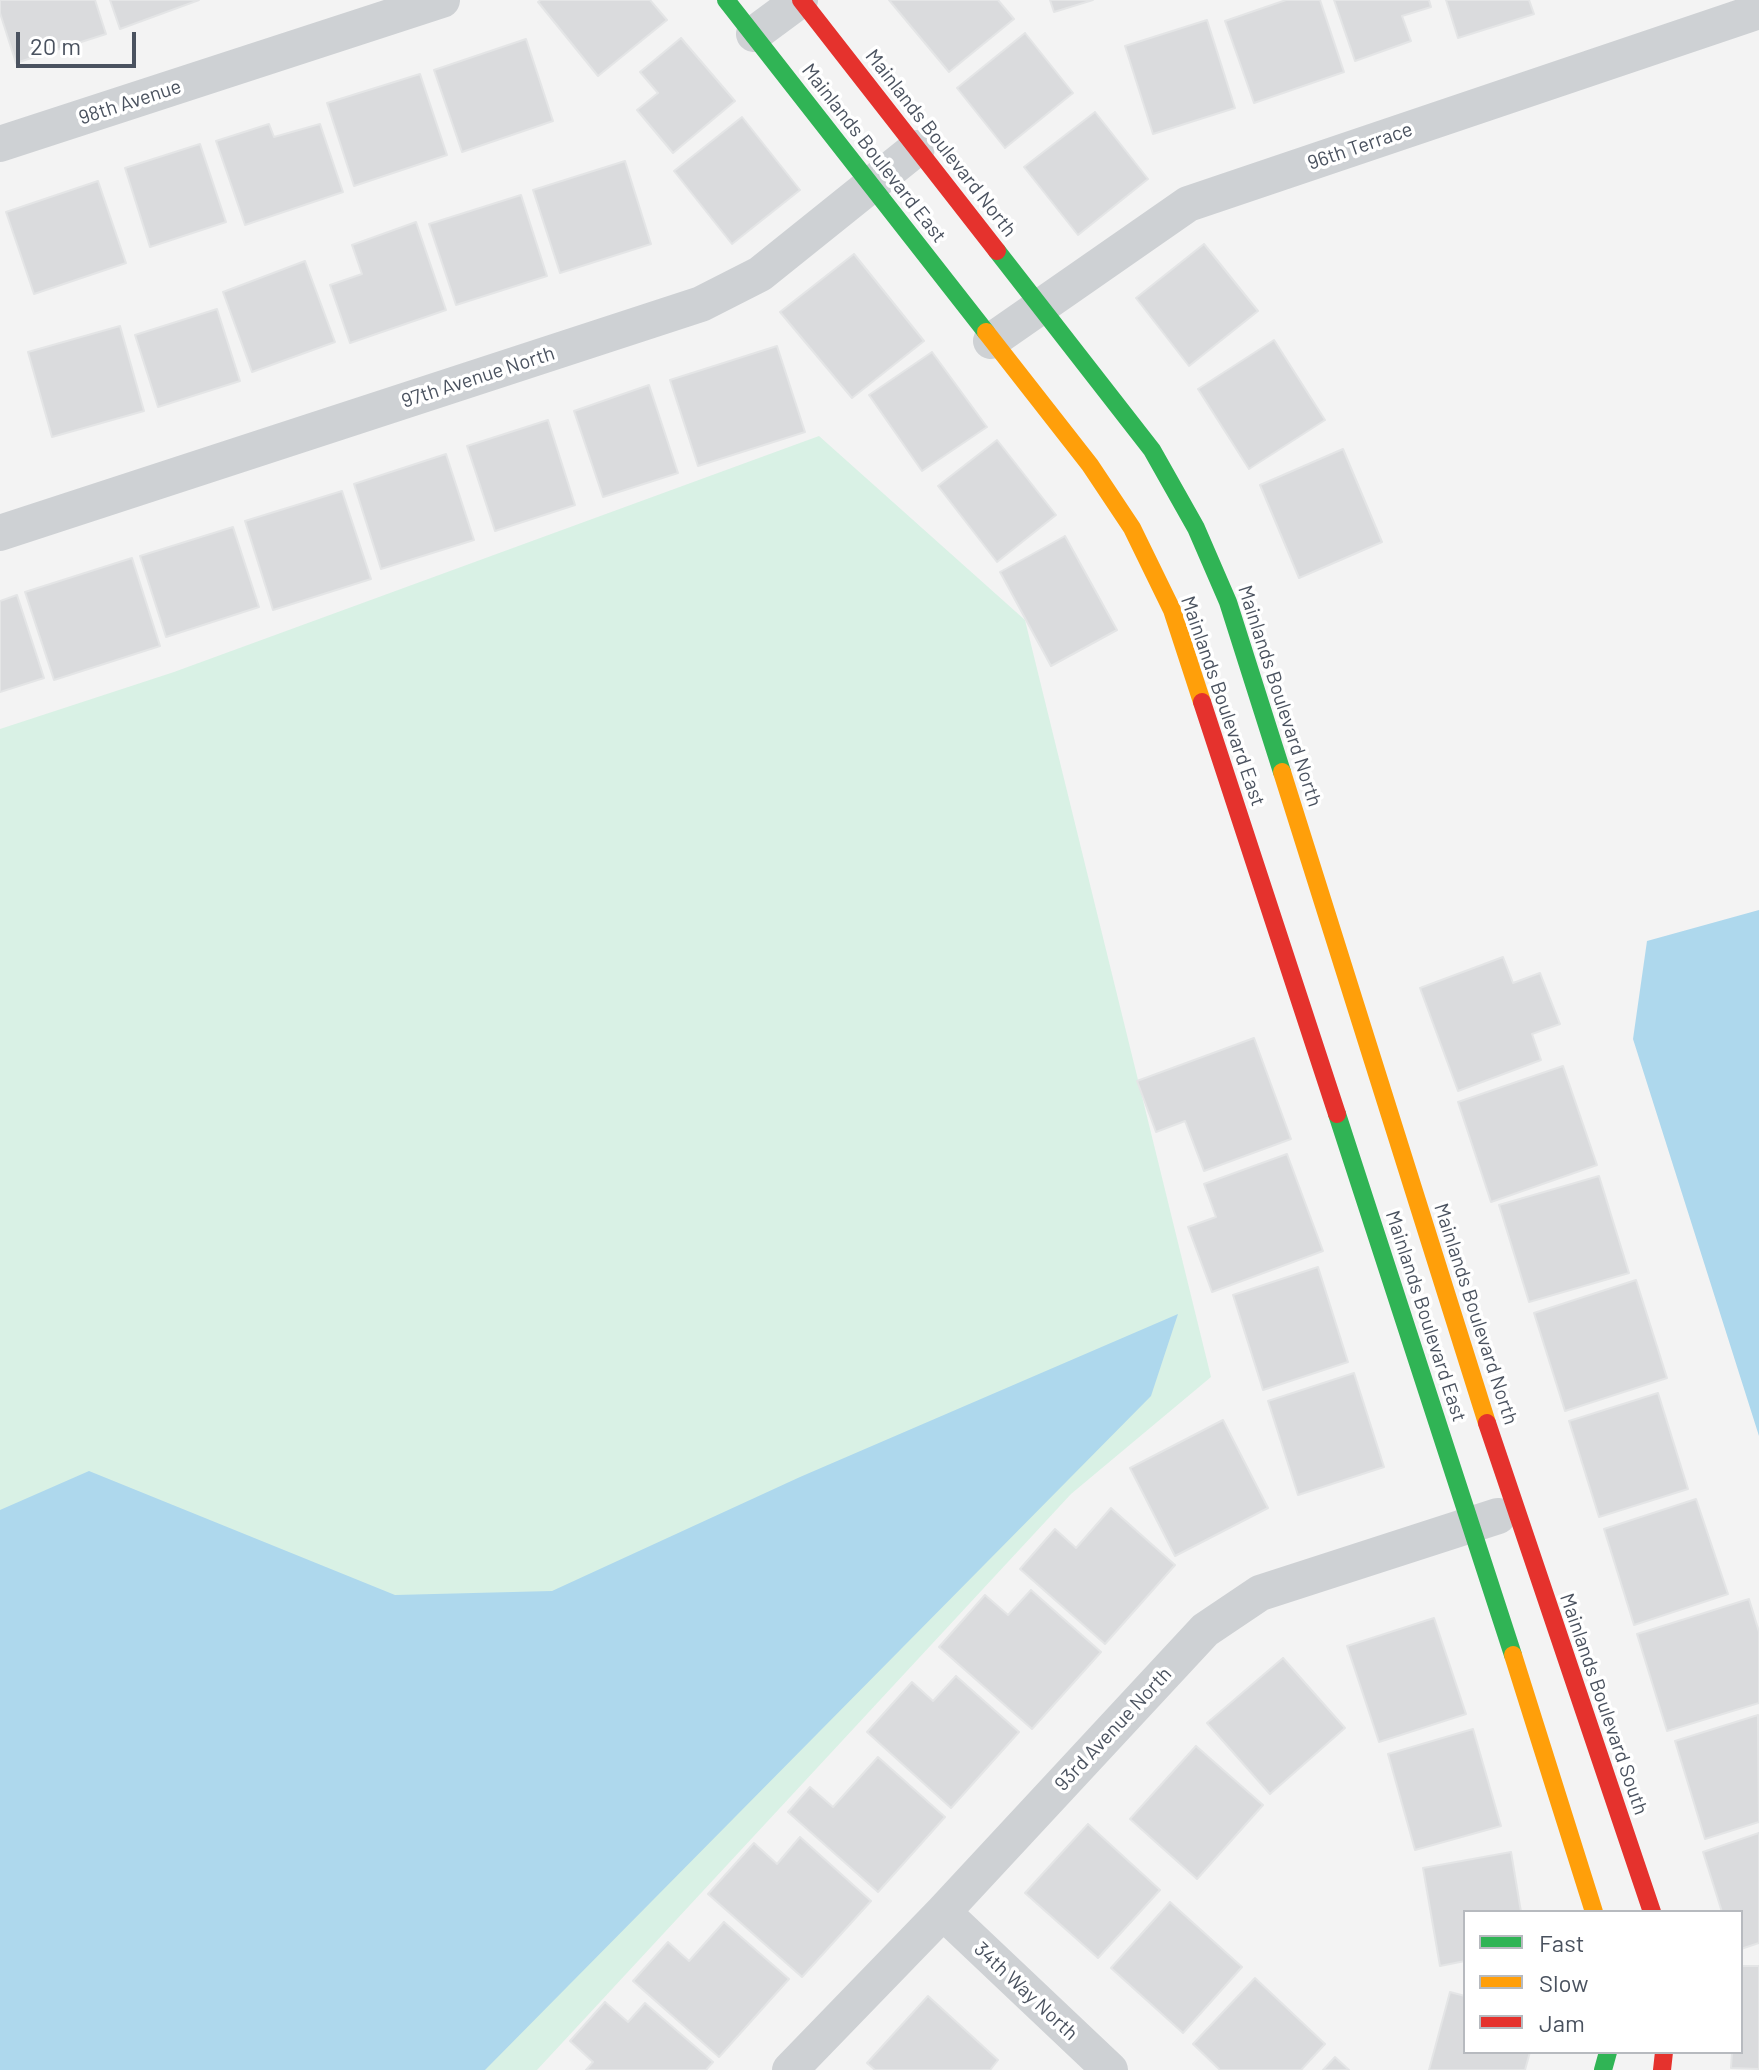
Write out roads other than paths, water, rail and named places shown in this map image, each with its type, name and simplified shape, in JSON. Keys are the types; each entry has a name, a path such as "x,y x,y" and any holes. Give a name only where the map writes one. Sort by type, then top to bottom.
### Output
{"street":[{"name":"98th Avenue","path":"0,144 442,0"},
{"name":"Mainlands Boulevard East","path":"726,0 1090,465 1132,528 1172,610 1471,1524"},
{"path":"754,34 800,0"},
{"name":"Mainlands Boulevard North","path":"800,0 1152,450 1196,528 1228,602 1514,1510"},
{"name":"96th Terrace","path":"991,341 1188,204 1759,11"},
{"name":"97th Avenue North","path":"1,522 701,304 760,274 917,148"},
{"name":"93rd Avenue North","path":"790,2070 943,1912 1205,1630 1260,1593 1514,1510"},
{"name":"Mainlands Boulevard South","path":"1514,1510 1651,1910"},
{"path":"1471,1524 1593,1910"},
{"name":"34th Way North","path":"943,1912 1110,2070"}],"water":[{"path":"1759,910 1759,1436 1633,1039 1647,941"},
{"path":"1178,1314 1151,1396 485,2070 0,2070 0,1510 89,1471 395,1595 552,1591 800,1477"}]}
